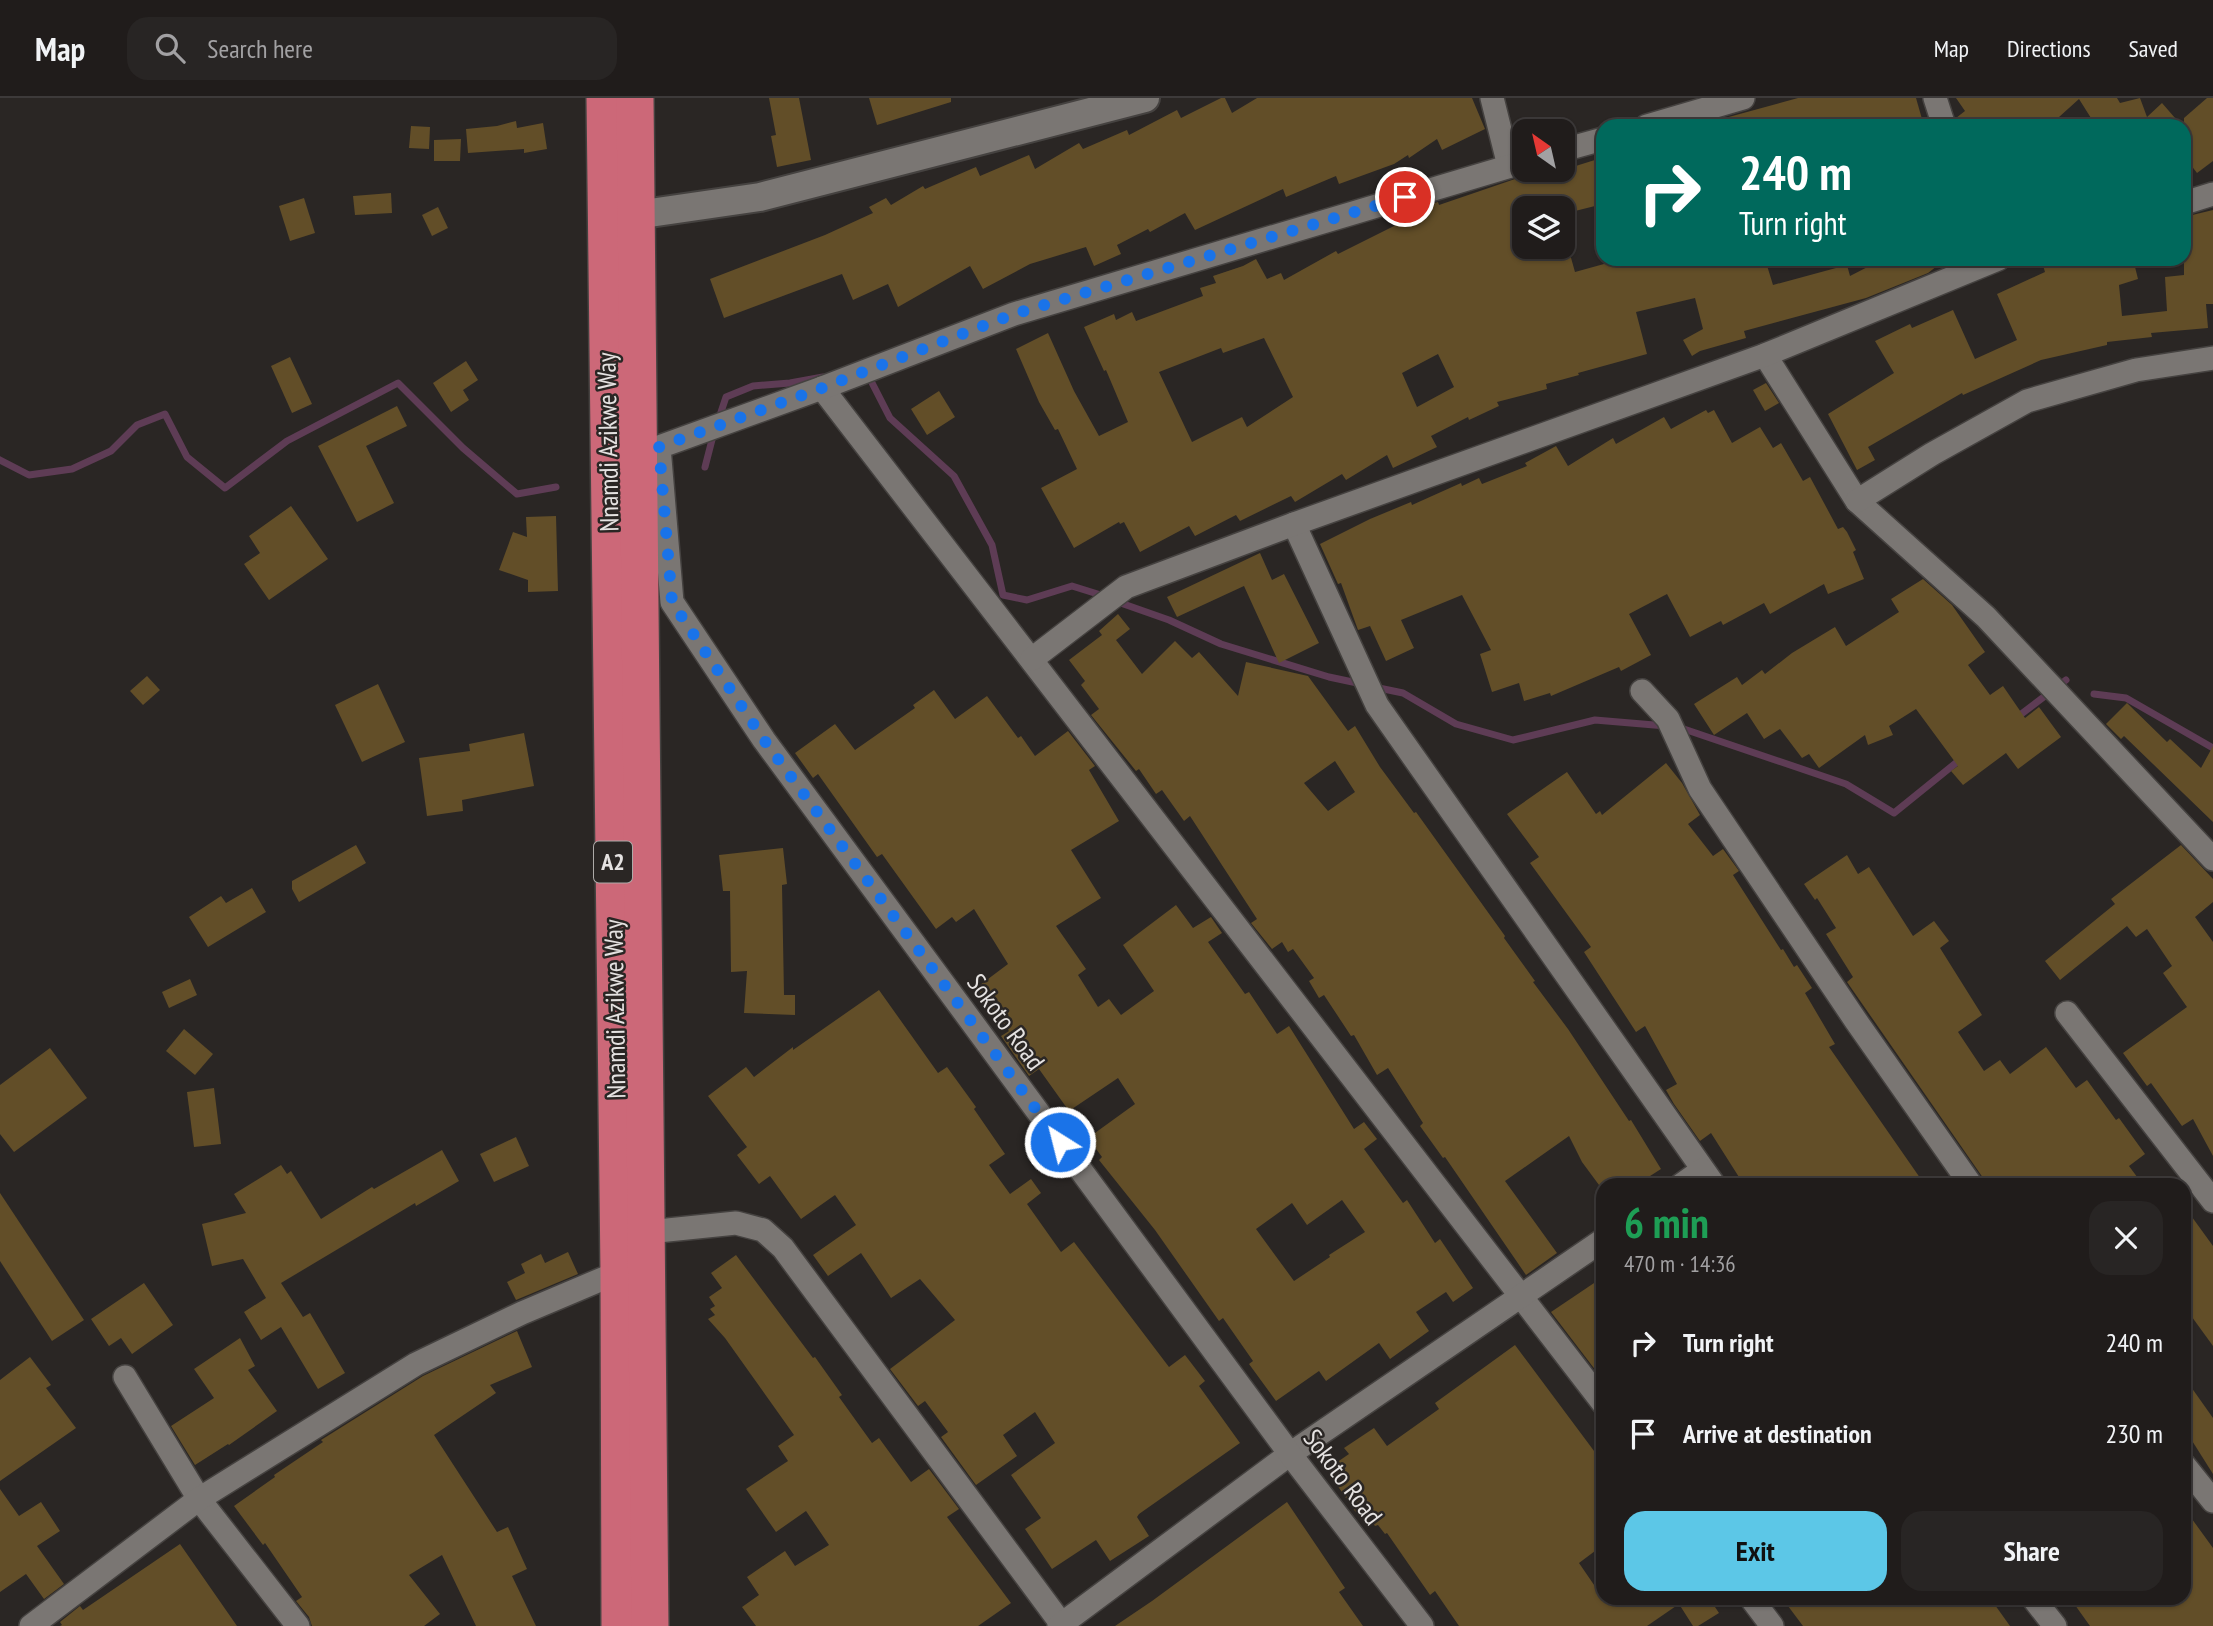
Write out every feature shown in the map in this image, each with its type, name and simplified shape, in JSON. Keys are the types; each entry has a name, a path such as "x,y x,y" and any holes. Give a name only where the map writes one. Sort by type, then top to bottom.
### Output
{"highway":[{"name":"Nnamdi Azikwe Way","path":"605,98 621,215 648,1232 650,1626"},
{"name":"Nnamdi Azikwe Way","path":"620,1626 621,215 635,98"}],"street":[{"path":"621,215 760,197 1145,98"},
{"path":"1492,98 1512,151"},
{"path":"1671,119 1743,98"},
{"path":"1935,98 1942,119"},
{"path":"1575,147 1596,141"},
{"path":"1512,165 1014,314 822,388 1596,1395"},
{"path":"2191,200 2213,194"},
{"path":"1032,659 1119,592 1139,582 1765,355 1981,266"},
{"path":"1765,355 1857,501 1986,617 2213,859"},
{"path":"1857,501 1932,454 2027,401 2136,370 2213,358"},
{"name":"Sokoto Road","path":"822,388 659,447 672,602 764,740 1290,1454 1422,1626"},
{"path":"1294,524 1377,705 1708,1177"},
{"path":"1642,691 1668,719 1700,789 1856,1021 1966,1178"},
{"path":"2067,1013 2213,1201"},
{"path":"648,1232 736,1223 762,1230 783,1248 1061,1625 1290,1454 1596,1245"},
{"path":"31,1626 199,1499 416,1364 522,1313 619,1272"},
{"path":"125,1377 199,1499 298,1626"},
{"path":"2191,1474 2213,1501"},
{"path":"1756,1605 1772,1626"},
{"path":"2038,1605 2055,1626"}],"building":[{"path":"769,98 799,98 811,160 777,167 771,136 776,135"},
{"path":"869,98 951,98 951,102 877,125"},
{"path":"1225,98 1232,113 1257,98 1472,98 1485,129 1442,150 1437,139 1409,158 1408,155 1394,164 1339,184 1336,176 1286,197 1283,189 1195,230 1185,213 1150,232 1148,229 1117,245 1121,254 1094,266 1086,247 1030,264 983,289 970,266 898,307 888,284 853,300 842,274 724,318 710,279 825,235 873,213 869,207 886,198 891,205 923,186 925,189 976,167 980,176 1029,155 1035,169 1079,143 1083,149 1127,130 1129,135 1177,110 1181,118"},
{"path":"1798,98 1916,98 1922,119 1721,119"},
{"path":"1956,98 2117,98 2120,103 2140,98 2147,117 2162,103 2176,119 2092,119 2079,99 2057,119 1956,119 1965,111"},
{"path":"2207,98 2213,98 2213,161 2197,173 2191,165 2191,119 2184,118"},
{"path":"516,121 517,128 543,123 547,149 524,153 524,149 468,153 466,129"},
{"path":"411,126 430,127 429,149 409,148"},
{"path":"461,139 460,161 434,161 434,140"},
{"path":"1596,160 1596,206 1575,211 1575,196 1512,196 1512,259 1571,259 1575,272 1597,266 1767,266 1773,285 1843,266 1847,266 1850,276 1869,266 1937,266 1928,273 1866,298 1744,331 1746,338 1700,351 1692,356 1683,340 1703,329 1695,298 1636,312 1647,354 1578,373 1579,375 1546,384 1547,389 1497,402 1499,406 1469,420 1468,417 1431,436 1437,447 1393,468 1387,455 1346,480 1342,474 1295,502 1291,496 1240,521 1236,515 1195,536 1189,526 1140,552 1124,522 1119,522 1074,548 1041,488 1077,469 1058,429 1055,430 1039,402 1016,349 1048,333 1074,391 1099,436 1128,422 1084,327 1114,314 1116,320 1132,312 1136,321 1203,296 1200,288 1216,283 1213,276 1256,259 1267,279 1281,273 1284,280 1336,251 1338,254 1394,226 1431,204 1438,202 1439,205 1512,180 1575,182 1575,166","holes":["1264,338 1293,397 1247,427 1242,417 1192,442 1159,372 1221,348 1223,353","1438,354 1454,387 1417,407 1402,373"]},
{"path":"391,193 392,213 355,215 353,196"},
{"path":"304,198 315,233 290,241 279,206"},
{"path":"438,207 448,228 432,236 422,215"},
{"path":"2213,210 2213,304 2206,304 2208,328 2151,333 2152,337 2107,342 2107,345 2041,360 1963,395 1962,393 1868,447 1875,460 1857,470 1828,414 1894,373 1875,341 1910,324 1912,328 1953,310 1975,359 2017,340 1997,294 2045,272 2043,266 2135,266 2138,279 2119,285 2122,316 2167,311 2165,277 2184,275 2184,266 2191,266 2191,215"},
{"path":"290,357 312,404 292,413 271,366"},
{"path":"466,361 478,380 463,390 469,400 451,412 433,383"},
{"path":"1766,383 1779,403 1765,411 1753,390"},
{"path":"939,391 955,417 927,435 911,409"},
{"path":"397,406 407,426 366,446 394,503 357,522 318,446"},
{"path":"1706,410 1708,413 1714,410 1732,443 1760,427 1773,448 1781,443 1803,481 1810,477 1838,529 1843,527 1847,532 1856,550 1853,552 1864,579 1828,594 1824,584 1770,614 1764,603 1723,625 1721,621 1690,637 1667,594 1629,614 1651,655 1621,671 1619,667 1551,696 1550,693 1524,701 1519,683 1492,692 1480,654 1491,650 1462,595 1401,620 1414,648 1386,661 1370,626 1358,630 1341,583 1338,584 1320,544 1370,519 1411,502 1412,505 1461,483 1462,486 1479,478 1482,484 1527,466 1525,463 1556,446 1568,466 1613,438 1616,444 1664,417 1671,429"},
{"path":"291,506 328,559 269,600 244,564 260,553 249,536"},
{"path":"556,516 558,591 528,592 528,580 499,570 513,532 527,537 526,517"},
{"path":"1260,553 1272,580 1284,574 1319,643 1279,663 1244,586 1177,617 1167,597"},
{"path":"1923,579 1952,605 1985,652 1968,665 1990,695 2003,686 2025,718 2039,707 2061,737 2018,769 2006,753 1963,785 1951,771 1958,766 1916,709 1889,726 1893,735 1868,745 1865,735 1819,768 1809,754 1802,758 1780,729 1764,739 1747,713 1714,735 1694,704 1737,677 1742,685 1762,670 1765,674 1792,653 1835,627 1846,646 1899,612 1891,599"},
{"path":"1118,614 1130,629 1116,640 1142,674 1175,641 1192,658 1199,652 1238,696 1246,662 1308,676 1348,731 1355,726 1380,767 1414,813 1416,812 1505,936 1535,981 1533,982 1629,1121 1631,1120 1661,1169 1647,1178 1596,1178 1596,1181 1582,1162 1569,1136 1505,1181 1557,1253 1526,1275 1445,1157 1443,1158 1420,1126 1423,1123 1388,1068 1377,1075 1354,1035 1351,1036 1324,995 1319,998 1309,981 1314,978 1293,949 1288,952 1282,942 1272,949 1251,923 1257,919 1190,816 1184,821 1162,790 1156,794 1139,769 1136,771 1091,715 1099,709 1081,685 1085,681 1069,660 1102,635 1099,631","holes":["1335,761 1355,792 1328,811 1304,783"]},
{"path":"147,676 160,690 143,705 130,691"},
{"path":"378,684 405,742 362,762 335,705"},
{"path":"934,690 955,719 987,696 1035,756 1068,731 1095,766 1089,770 1119,821 1071,850 1101,898 1056,926 1086,969 1078,975 1098,1007 1109,999 1121,1015 1154,991 1123,945 1176,905 1193,928 1211,917 1222,933 1208,942 1245,994 1249,992 1277,1034 1289,1026 1354,1129 1364,1122 1377,1139 1364,1149 1403,1203 1407,1200 1435,1243 1440,1239 1473,1288 1453,1302 1446,1292 1416,1312 1429,1331 1390,1359 1379,1343 1326,1381 1319,1371 1276,1401 1249,1364 1253,1361 1223,1318 1219,1321 1155,1230 1099,1160 1102,1157 1088,1138 1135,1104 1118,1078 1069,1111 1039,1069 1029,1076 1001,1036 1009,1031 976,988 1008,964 974,909 956,922 952,917 936,929 882,854 877,857 818,774 813,778 795,753 835,724 855,750 915,708 913,705","holes":["1342,1200 1365,1232 1294,1281 1256,1229 1292,1203 1307,1225"]},
{"path":"2127,703 2167,742 2170,739 2201,768 2213,746 2213,822 2124,736 2121,739 2106,724"},
{"path":"524,733 534,786 462,800 463,811 427,816 419,758 470,751 469,744"},
{"path":"1666,763 1682,783 1700,815 1688,824 1713,856 1723,849 1739,871 1733,875 1781,950 1783,949 1794,967 1797,965 1812,988 1805,993 1835,1044 1829,1047 1920,1178 1740,1178 1711,1133 1700,1141 1666,1090 1677,1084 1645,1026 1636,1032 1584,952 1591,947 1530,863 1539,857 1507,814 1567,772 1596,814 1600,811 1602,815"},
{"path":"356,845 366,863 299,902 292,889 292,881"},
{"path":"2181,845 2213,879 2213,902 2195,917 2213,942 2213,1156 2193,1119 2182,1126 2151,1083 2147,1086 2123,1053 2187,1007 2163,973 2172,966 2147,929 2136,937 2127,926 2060,980 2045,961 2115,904 2111,899"},
{"path":"783,848 787,884 782,885 784,995 795,995 795,1015 744,1013 747,971 731,972 730,891 723,891 719,855"},
{"path":"1847,855 1858,874 1869,867 1913,936 1934,921 1949,941 1940,948 1982,1015 1958,1032 1984,1071 2000,1060 2010,1074 2046,1047 2076,1088 2087,1080 2145,1154 2129,1166 2138,1178 1983,1178 1847,982 1853,977 1826,934 1836,928 1817,898 1815,900 1804,884"},
{"path":"252,888 266,912 208,947 189,917 221,896 226,903"},
{"path":"190,979 197,995 169,1008 162,992"},
{"path":"879,990 938,1073 947,1067 976,1107 974,1109 1005,1154 989,1165 1010,1194 1031,1179 1041,1193 1027,1204 1061,1252 1074,1242 1169,1367 1185,1355 1205,1381 1199,1386 1240,1443 1139,1514 1137,1517 1149,1536 1110,1561 1096,1540 1052,1569 1025,1529 1041,1518 1011,1475 1055,1443 1035,1412 1003,1435 1017,1456 976,1485 941,1437 948,1432 925,1401 918,1406 890,1369 955,1320 920,1279 891,1298 861,1253 828,1276 813,1255 856,1225 835,1195 801,1219 770,1176 759,1184 737,1155 747,1147 708,1096 746,1067 754,1077 793,1047 793,1050"},
{"path":"184,1029 213,1054 195,1075 166,1051"},
{"path":"50,1048 87,1098 14,1152 0,1134 0,1085"},
{"path":"214,1088 221,1144 194,1147 187,1092"},
{"path":"516,1137 529,1166 494,1182 480,1154"},
{"path":"442,1150 459,1181 416,1206 415,1203 281,1283 303,1317 310,1313 345,1373 318,1389 281,1327 261,1340 244,1312 266,1298 243,1259 212,1266 202,1224 246,1213 234,1194 281,1165 287,1174 291,1171 321,1219 372,1187 374,1189"},
{"path":"0,1193 84,1320 52,1341 0,1261"},
{"path":"2191,1216 2213,1246 2213,1346 2191,1316"},
{"path":"568,1252 578,1274 516,1300 507,1282 525,1273 521,1264 541,1254 545,1263"},
{"path":"736,1255 813,1358 815,1357 872,1443 879,1438 911,1482 929,1469 959,1509 947,1517 1011,1603 978,1626 756,1626 742,1607 759,1595 747,1577 785,1551 795,1566 829,1545 806,1511 776,1532 746,1489 788,1461 778,1446 794,1435 725,1338 708,1319 715,1315 710,1309 715,1306 709,1297 722,1288 711,1273"},
{"path":"1596,1282 1596,1371 1551,1312"},
{"path":"144,1283 173,1325 132,1354 121,1338 109,1346 91,1319"},
{"path":"517,1331 532,1367 490,1385 496,1393 434,1435 497,1532 508,1527 527,1569 512,1576 536,1626 476,1626 442,1555 409,1575 440,1614 424,1626 312,1626 309,1617 296,1601 302,1597 265,1543 263,1545 234,1506 323,1442 321,1440 423,1376"},
{"path":"240,1338 255,1366 248,1370 277,1411 195,1465 171,1426 214,1398 194,1369"},
{"path":"1515,1345 1596,1454 1596,1550 1579,1563 1596,1588 1596,1605 1678,1605 1647,1626 1459,1626 1435,1591 1430,1595 1387,1533 1378,1525 1375,1526 1363,1510 1357,1514 1337,1485 1344,1480 1333,1465 1349,1454 1344,1448 1374,1428 1387,1446 1439,1409 1435,1403"},
{"path":"30,1357 51,1385 46,1388 76,1428 0,1481 0,1380"},
{"path":"2191,1387 2213,1418 2213,1474 2191,1439"},
{"path":"0,1489 19,1516 41,1502 60,1531 37,1546 64,1584 44,1599 26,1574 0,1592"},
{"path":"1287,1502 1345,1588 1339,1592 1363,1626 1115,1626 1152,1601"},
{"path":"2191,1518 2213,1548 2213,1626 2090,1626 2075,1605 2191,1605"},
{"path":"180,1544 237,1626 60,1626 60,1622 80,1606 83,1610"},
{"path":"1680,1605 1714,1605 1719,1613 1698,1626 1693,1626"},
{"path":"1787,1605 1995,1605 2010,1626 1803,1626"}],"waterway":[{"path":"868,375 890,418 954,476 992,545 1003,595 1027,600 1072,586 1104,596"},
{"path":"718,421 726,397 753,386 823,377"},
{"path":"0,460 29,475 72,469 111,451 137,425 165,414 187,457 225,488 287,441 398,383 463,448 517,494 556,487"},
{"path":"705,467 714,432"},
{"path":"1115,601 1169,620 1221,644 1329,677 1362,684"},
{"path":"2016,718 2066,680"},
{"path":"1374,687 1403,693 1456,724 1513,740 1595,720 1666,726"},
{"path":"2094,694 2126,698 2213,748"},
{"path":"1678,727 1846,784 1894,813 1962,758"}],"route":[{"path":"1060,1142 764,740 672,602 659,447 1014,314 1405,197"}]}
